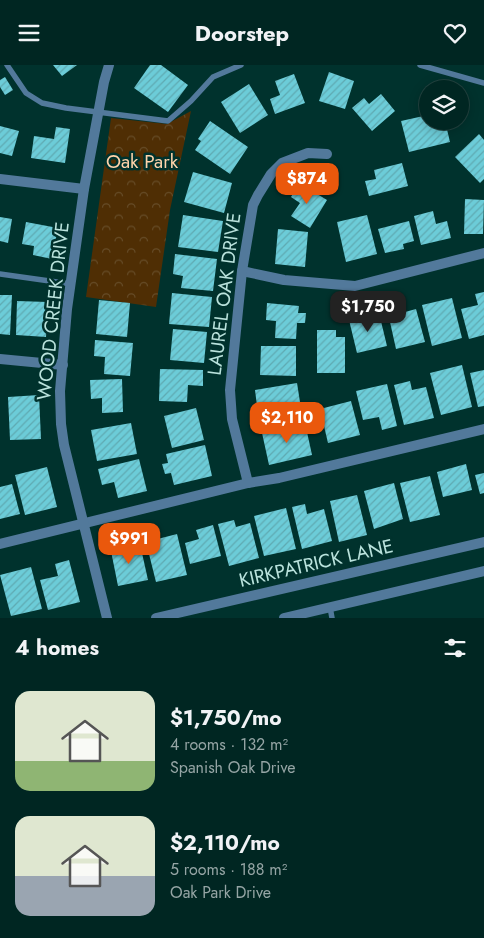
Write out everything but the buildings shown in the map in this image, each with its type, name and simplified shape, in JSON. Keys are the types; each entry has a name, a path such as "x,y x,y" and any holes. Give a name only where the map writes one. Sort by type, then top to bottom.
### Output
{"street":[{"name":"WOOD CREEK DRIVE","path":"107,618 64,445 60,391 71,284 84,189 100,113 104,82 109,65"},
{"name":"LAUREL OAK DRIVE","path":"248,483 232,419 230,390 242,271 254,205 271,174 282,163 308,153 327,154"},
{"path":"0,179 84,189"},
{"path":"242,271 284,280 355,286 484,253"},
{"path":"0,359 63,365"},
{"path":"0,543 248,483 484,429"},
{"name":"KIRKPATRICK LANE","path":"156,618 484,542"},
{"path":"284,618 484,571"}],"lane":[{"path":"7,65 26,93 42,103 100,113 168,121 191,101 213,77 242,65"},
{"path":"420,65 484,83"},
{"path":"0,274 71,284"},
{"path":"330,607 332,618"}],"green space":[{"name":"Oak Park","path":"191,111 170,210 156,307 86,297 111,118 167,124"}]}
